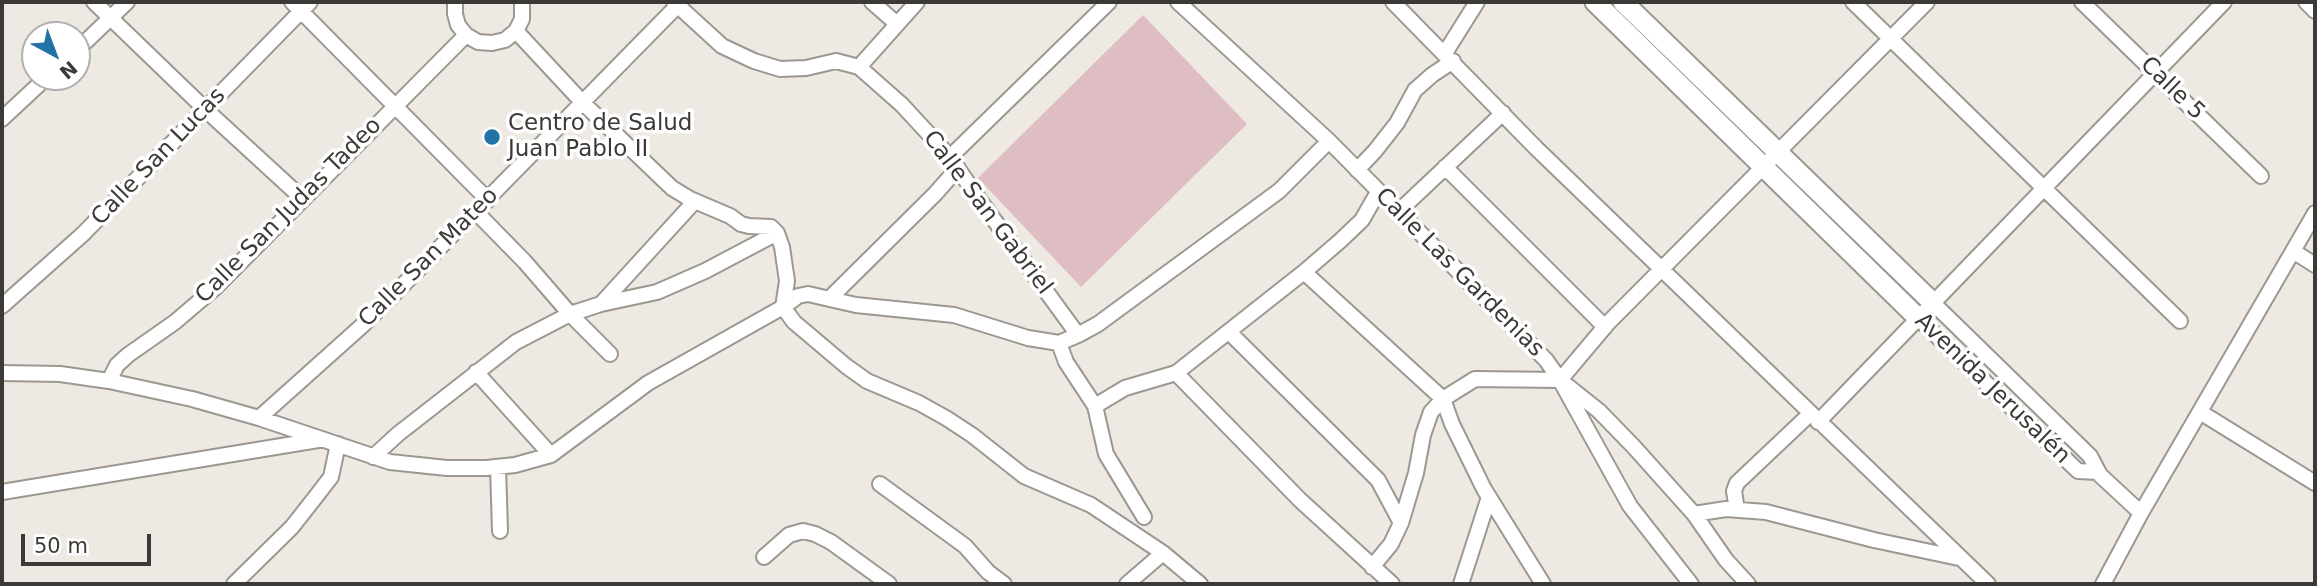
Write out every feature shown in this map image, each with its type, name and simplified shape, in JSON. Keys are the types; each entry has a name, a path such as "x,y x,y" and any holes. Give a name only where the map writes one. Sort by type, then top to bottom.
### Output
{"street":[{"path":"94,2 303,199"},
{"path":"91,37 127,2"},
{"path":"455,2 458,25 466,35 478,42 492,43 505,40 516,31 522,19 522,2"},
{"path":"872,2 897,24"},
{"path":"677,3 722,46 754,61 780,69 806,68 836,61 859,67 917,2"},
{"path":"829,299 935,194 954,162 1109,2"},
{"name":"Calle Las Gardenias","path":"1178,2 1329,141 1546,360 1560,380 1630,506 1691,584"},
{"path":"1393,2 1814,418 1988,584"},
{"path":"1357,170 1397,123 1415,90 1449,57 1477,2"},
{"name":"Avenida Jerusalén","path":"1595,2 1772,160 1933,303 2090,456 2097,472 2078,471 1918,318 1772,160 1623,2"},
{"path":"1853,2 2180,321"},
{"path":"1560,380 1605,327 1927,2"},
{"name":"Calle 5","path":"2082,2 2261,176"},
{"path":"1737,510 1734,491 1737,483 1814,418 1918,318 2224,2"},
{"path":"2306,2 2315,11"},
{"name":"Calle San Mateo","path":"259,418 364,324 583,103 677,3"},
{"path":"301,5 488,200"},
{"name":"Calle San Lucas","path":"2,306 83,234 206,110 301,5"},
{"path":"516,31 583,103 671,187 741,224 771,227 777,233 787,281 783,307 794,323 867,382 919,403 946,418 1024,476 1091,505 1163,553 1200,584"},
{"name":"Calle San Judas Tadeo","path":"108,381 117,365 128,355 175,322 216,286 466,35"},
{"name":"Calle San Gabriel","path":"859,67 902,105 954,162 1079,335"},
{"path":"2,119 32,91"},
{"path":"1398,212 1503,113"},
{"path":"2,373 60,374 192,399 259,418 373,457 421,466 515,465 551,455 648,383 798,296 808,294 856,305 954,315 1028,338 1059,343 1098,324 1279,191 1329,141"},
{"path":"1446,167 1605,327"},
{"path":"1095,406 1125,388 1176,373 1304,272 1362,220 1378,192"},
{"path":"601,304 695,201"},
{"path":"476,212 610,354"},
{"path":"2103,584 2141,513 2315,213"},
{"path":"373,457 398,434 516,342 570,314 657,292 705,271 777,233"},
{"path":"2293,251 2315,265"},
{"path":"1304,272 1443,399 1461,443 1489,497 1543,584"},
{"path":"1229,332 1378,480 1401,523"},
{"path":"1059,343 1066,362 1095,406 1106,454 1144,517"},
{"path":"476,372 551,455"},
{"path":"1176,373 1300,500 1392,584"},
{"path":"1372,567 1391,544 1401,523 1416,473 1423,435 1431,412 1443,399 1475,379 1560,380 1599,411 1694,514 1726,559 1748,584"},
{"path":"2200,412 2315,483"},
{"path":"2,492 323,439"},
{"path":"234,584 292,527 331,477 338,444"},
{"path":"498,467 500,531"},
{"path":"2097,472 2141,513"},
{"path":"880,484 938,524 1004,584"},
{"path":"1461,584 1489,497"},
{"path":"1694,514 1727,509 1766,512 1874,540 1961,558"},
{"path":"764,557 789,535 803,531 831,542 889,584"},
{"path":"1127,584 1163,553"}],"shaded area":[{"path":"1143,15 1247,124 1081,287 978,178"}],"place":[{"name":"Centro de Salud Juan Pablo II","path":"492,137"}]}
